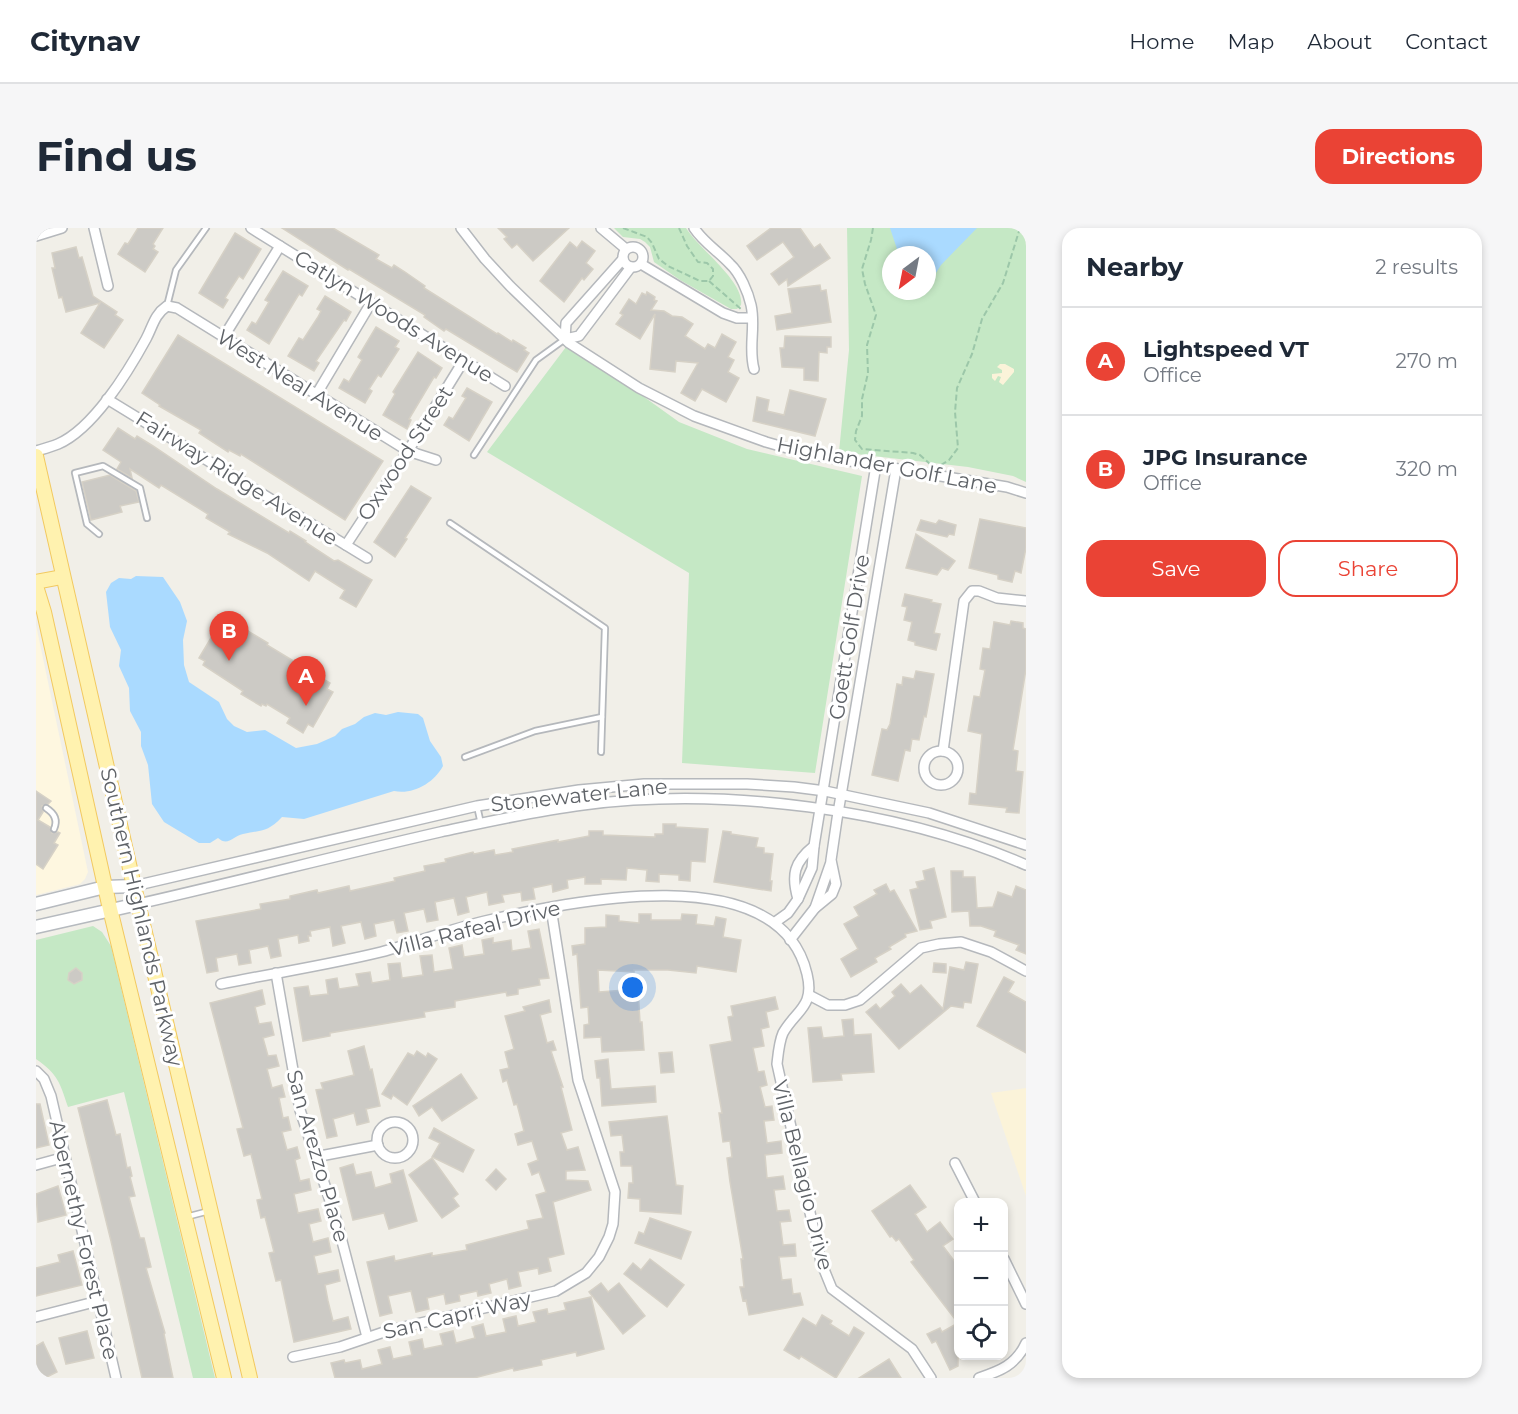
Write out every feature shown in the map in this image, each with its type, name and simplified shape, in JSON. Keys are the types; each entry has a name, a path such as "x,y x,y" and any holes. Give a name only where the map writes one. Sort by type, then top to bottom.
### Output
{"main road":[{"name":"Southern Highlands Parkway","path":"36,453 62,577 250,1378"},
{"path":"36,584 62,577"},
{"name":"Southern Highlands Parkway","path":"36,584 110,909 224,1378"},
{"path":"36,904 105,887 134,886"},
{"path":"36,927 138,904"}],"street":[{"path":"42,233 62,228"},
{"path":"94,228 108,286"},
{"name":"Catlyn Woods Avenue","path":"251,228 505,386"},
{"name":"Highlander Golf Lane","path":"461,228 510,286 565,339 639,388 713,423 808,454 1007,487 1026,494"},
{"path":"601,228 624,254 626,265 636,265 723,313 737,318 752,318"},
{"path":"694,228 709,246 731,264 751,304 750,350 754,369"},
{"path":"223,338 280,246"},
{"path":"633,246 639,248 643,254 636,265 579,336 565,339 566,323 598,287 624,254 633,246"},
{"path":"598,287 610,296"},
{"path":"316,395 371,303"},
{"path":"36,453 59,443 88,423 107,399 147,337 158,312 167,306"},
{"name":"West Neal Avenue","path":"167,306 177,308 408,451 436,460"},
{"name":"Oxwood Street","path":"346,545 464,360"},
{"name":"Fairway Ridge Avenue","path":"107,399 367,558"},
{"name":"Goett Golf Drive","path":"774,923 788,913 798,899 812,868 876,465"},
{"name":"Goett Golf Drive","path":"790,940 814,908 831,860 896,469"},
{"path":"943,751 964,601 972,591 979,591 997,597 1026,601"},
{"name":"Stonewater Lane","path":"134,886 477,806 579,790 644,784 747,784 825,791 939,816 1026,845"},
{"name":"Stonewater Lane","path":"138,904 481,824 584,805 655,800 746,801 838,812 935,834 1026,865"},
{"path":"798,899 793,881 796,868 814,846"},
{"name":"Villa Rafeal Drive","path":"221,984 365,956 421,942 484,922 580,902 642,897 689,897 727,901 743,906 774,923 790,940"},
{"name":"San Capri Way","path":"293,1357 556,1291 586,1273 605,1246 613,1224 615,1192 578,1080 551,908"},
{"path":"790,940 803,960 808,976 809,995 828,1005 845,1005 860,1000 921,948 939,944 961,942 971,945 991,952 1026,971"},
{"name":"San Arezzo Place","path":"276,973 300,1110 337,1222 367,1337"},
{"name":"Villa Bellagio Drive","path":"809,995 803,1010 782,1035 777,1064 821,1262 832,1289 912,1349 931,1378"},
{"name":"Abernethy Forest Place","path":"36,1071 44,1079 51,1096 116,1378"},
{"path":"391,1122 403,1124 411,1132 413,1144 407,1154 402,1156 390,1157 378,1145 378,1133 381,1128 391,1122"},
{"path":"315,1157 378,1145"},
{"path":"36,1165 65,1157"},
{"path":"955,1163 972,1198"},
{"path":"1008,1267 1026,1304"},
{"path":"36,1317 98,1301"},
{"path":"979,1378 1004,1369 1019,1356 1026,1343"}],"lane":[{"path":"167,306 176,270 206,228"},
{"path":"474,455 536,360 565,339"},
{"path":"99,534 87,524 75,473 103,466 140,488 147,518"},
{"path":"450,523 605,628 601,752"},
{"path":"465,757 535,731 602,717"},
{"path":"477,806 481,824"},
{"path":"46,808 56,820 54,829"},
{"path":"186,1217 210,1210"}],"path":[{"path":"623,228 647,237 659,259 668,266 700,281 709,281 752,318"},
{"path":"679,228 698,262 707,263 713,269 713,276 709,281"},
{"path":"873,228 862,269 876,315 867,345 868,373 862,399 862,416 855,440 860,447 866,450 914,453 932,465 941,466 958,448 957,388 972,354 982,319 1003,283 1020,228"}],"shaded area":[{"path":"36,625 88,872 80,884 36,895"}],"green space":[{"path":"614,228 686,228 729,276 736,286 741,305 737,309 731,309 680,280 654,262 650,247 645,242 640,239 623,237"},
{"path":"847,228 1026,228 1026,482 1013,476 968,467 839,452 849,350"},
{"path":"569,343 679,422 747,449 862,476 815,773 682,763 689,573 487,452"},
{"path":"93,926 102,932 111,946 215,1378 193,1378 124,1092 68,1107 57,1080 49,1069 36,1059 36,940"}],"sand":[{"path":"1000,364 1014,369 1003,385 999,382 1001,377 998,376 995,381 992,378 992,374 1002,373 1002,370 997,367"},
{"path":"1026,1088 1026,1196 991,1093"}],"water":[{"path":"890,228 977,228 936,273 936,246 896,246"},
{"path":"136,576 163,577 180,602 187,621 183,640 184,665 189,682 219,702 227,719 234,726 247,732 265,730 296,748 317,744 375,713 418,714 423,718 430,741 441,757 443,766 434,778 415,789 394,791 304,819 282,817 269,828 239,835 228,841 218,838 210,843 199,843 164,822 152,804 148,765 141,746 141,732 130,711 129,688 119,666 121,650 110,627 106,592 111,583 119,578 131,579"}],"building":[{"path":"138,228 163,228 153,244 155,246 153,249 158,252 145,272 118,254 125,243 128,244"},
{"path":"282,228 333,228 379,255 376,259 392,268 394,265 425,286 424,288 497,334 526,348 524,350 529,353 517,372 446,329 444,331 424,317 425,315"},
{"path":"498,228 569,228 533,261 517,244 512,248 504,239 507,237"},
{"path":"771,228 800,228 814,248 820,244 830,258 788,286 787,279 779,285 771,274 794,257 783,242 757,260 747,246"},
{"path":"235,233 261,249 243,279 239,276 225,298 228,300 223,308 199,293"},
{"path":"582,241 595,251 586,263 593,269 584,280 582,278 564,302 540,281 570,242 577,248"},
{"path":"76,247 79,258 82,257 93,296 117,312 115,315 123,320 104,348 81,333 100,303 66,312 62,297 59,298 52,268 55,268 52,253"},
{"path":"283,271 308,286 302,296 299,294 269,344 247,330 252,322 256,324 269,302 265,300"},
{"path":"820,285 821,291 826,290 831,322 777,330 775,316 792,313 788,289"},
{"path":"647,292 657,301 651,310 664,311 672,316 682,317 693,324 685,336 705,349 708,344 715,348 722,334 736,342 728,357 734,360 728,372 739,378 726,402 702,389 695,401 681,393 698,363 676,361 675,372 650,369 655,314 640,339 616,324 623,315 620,313 629,299 636,304 642,293 646,295"},
{"path":"325,296 351,312 316,361 319,363 314,371 288,356 299,338 303,340 318,317 321,311 317,309"},
{"path":"376,327 399,341 395,347 399,349 381,377 378,375 369,389 372,391 365,403 339,388 344,379 349,382 362,360 358,357"},
{"path":"178,335 383,461 345,520 241,454 240,456 229,450 228,452 199,433 201,430 159,406 142,393"},
{"path":"785,336 831,337 831,347 827,347 827,353 819,352 818,381 804,380 804,368 782,367 780,348 784,348"},
{"path":"418,352 442,368 436,378 434,377 409,419 411,420 407,429 383,415 395,394 393,392"},
{"path":"467,388 492,402 469,441 444,425 449,417 453,419 466,398 462,396"},
{"path":"790,390 826,399 815,436 753,421 757,397 769,400 767,411 784,415"},
{"path":"118,428 135,439 137,436 217,489 289,533 290,531 334,561 338,560 372,580 356,607 340,598 345,590 315,571 309,581 267,553 228,534 230,532 206,518 208,514 161,485 159,488 130,469 132,478 117,469 121,462 103,450"},
{"path":"110,475 136,491 139,502 120,506 122,512 91,520 82,482"},
{"path":"411,486 431,498 395,557 374,542"},
{"path":"980,519 1026,528 1026,548 1021,573 1015,571 1012,582 998,579 998,575 969,568"},
{"path":"921,520 936,524 939,520 956,525 954,535 949,534 947,537 917,530"},
{"path":"916,534 955,561 948,570 942,568 937,575 906,568"},
{"path":"905,594 941,604 934,633 940,634 936,650 915,645 915,642 908,640 912,622 904,620 907,607 902,606"},
{"path":"229,620 330,683 327,689 333,692 313,727 308,724 303,733 287,723 290,718 267,704 261,706 241,694 243,691 203,665 205,661 199,658 221,621 227,624"},
{"path":"1011,621 1023,623 1023,628 1026,629 1026,669 1013,750 1018,751 1016,771 1023,772 1019,813 1006,812 1007,808 969,804 970,793 976,794 982,734 968,731 974,696 980,697 985,670 980,669 983,648 990,649 994,622 1010,625"},
{"path":"916,671 934,674 919,740 912,739 910,751 905,750 898,781 872,775 882,729 887,730 890,724 897,684 902,685 903,677 914,679"},
{"path":"36,791 51,801 42,806 43,812 38,820 50,827 52,833 60,833 54,843 58,845 43,869 36,864"},
{"path":"663,824 708,829 705,862 691,861 690,881 679,880 679,875 659,874 659,882 646,881 647,870 627,868 626,880 601,879 601,884 585,884 585,877 567,880 568,888 553,892 552,884 533,888 535,899 522,901 521,892 502,895 504,902 489,905 487,892 466,897 469,912 458,915 454,898 435,902 438,920 427,922 424,909 404,913 408,931 397,933 394,920 374,924 376,936 365,939 361,922 341,926 345,943 333,946 330,927 310,931 309,941 299,943 298,935 278,939 281,956 271,958 268,946 249,950 251,963 239,965 237,954 216,958 218,971 207,973 196,921 261,909 260,904 290,899 290,896 317,890 318,893 349,886 350,891 395,881 394,878 425,871 424,866 446,862 445,859 473,852 474,854 494,850 495,855 513,852 512,849 589,836 589,831 603,831 603,835 655,837 655,834 663,834"},
{"path":"723,831 758,838 756,847 764,848 764,853 773,854 771,891 714,882"},
{"path":"934,868 946,917 930,921 932,928 920,930 910,890 918,888 916,882 925,880 923,871"},
{"path":"951,871 963,871 963,877 975,877 977,908 993,907 998,892 1012,897 1016,886 1026,890 1026,954 1016,950 1019,945 994,936 996,931 981,926 970,926 969,911 952,912"},
{"path":"886,884 890,892 894,890 917,931 905,934 906,937 889,947 891,949 875,958 877,962 851,977 841,959 858,949 844,924 859,916 854,907 877,894 874,890"},
{"path":"639,914 651,914 651,920 681,920 682,914 697,915 696,924 714,926 716,917 726,919 723,937 741,940 736,972 697,966 696,973 668,970 634,970 634,972 598,970 599,992 638,989 644,1050 602,1052 601,1037 584,1038 584,1025 589,1024 588,1007 581,1008 577,954 573,955 572,946 585,944 585,928 606,927 606,915 619,916 619,921 639,923"},
{"path":"539,929 549,978 539,979 540,985 518,989 518,994 507,996 506,992 455,1001 455,1007 424,1012 425,1017 330,1033 330,1036 303,1041 294,988 308,986 310,996 328,994 326,980 337,978 339,989 359,986 356,974 370,972 372,983 390,980 388,964 400,963 402,978 423,975 420,956 432,955 434,972 453,969 449,948 462,945 464,957 484,954 482,940 493,938 493,943 511,940 512,951 531,948 528,931"},
{"path":"966,962 978,964 971,1003 964,1002 963,1008 951,1006 899,1049 866,1012 876,1004 880,1009 895,996 892,992 901,984 910,994 921,985 943,1009 950,967 964,970"},
{"path":"934,963 946,964 946,973 933,972"},
{"path":"76,968 82,973 82,980 74,984 68,980 69,973"},
{"path":"1004,977 1014,982 1008,992 1026,1002 1026,1053 977,1026"},
{"path":"262,990 265,1004 255,1007 259,1024 271,1022 274,1035 263,1038 268,1056 276,1055 279,1066 267,1069 272,1088 282,1085 285,1097 279,1098 283,1118 288,1117 291,1130 282,1132 287,1150 297,1147 300,1158 295,1160 300,1181 309,1179 311,1190 294,1194 298,1213 318,1209 321,1221 309,1224 313,1242 328,1238 331,1252 314,1256 318,1274 338,1270 340,1281 325,1285 328,1301 333,1321 348,1317 351,1329 294,1342 281,1280 276,1281 269,1253 274,1252 265,1217 261,1218 257,1200 262,1199 251,1154 244,1156 237,1129 243,1128 210,1003"},
{"path":"775,997 778,1009 766,1012 769,1027 761,1029 764,1046 753,1048 758,1072 764,1071 767,1085 760,1087 765,1107 772,1106 774,1120 764,1121 767,1143 781,1141 782,1153 765,1155 767,1178 783,1176 785,1189 774,1190 777,1211 789,1210 791,1221 780,1222 783,1245 795,1244 796,1256 779,1257 782,1280 791,1279 793,1294 800,1293 803,1305 749,1315 740,1287 744,1287 741,1259 743,1259 727,1158 732,1157 730,1141 723,1142 719,1113 722,1113 710,1045 732,1041 728,1017 733,1016 731,1006"},
{"path":"549,1000 551,1012 540,1015 547,1043 553,1041 556,1050 551,1051 563,1087 561,1087 572,1130 561,1133 567,1150 578,1147 585,1170 566,1171 566,1180 588,1181 591,1190 553,1202 564,1254 548,1258 551,1271 539,1274 538,1268 518,1272 521,1286 509,1289 507,1279 489,1284 491,1293 478,1296 477,1291 459,1295 460,1301 446,1304 444,1294 427,1298 429,1309 416,1312 411,1291 388,1296 392,1313 380,1316 367,1262 394,1256 395,1261 432,1253 432,1256 467,1250 466,1245 529,1229 527,1221 543,1218 536,1195 546,1192 539,1172 532,1175 528,1164 538,1160 532,1141 518,1145 515,1134 524,1131 517,1104 514,1105 507,1080 503,1082 500,1070 509,1068 505,1052 514,1049 505,1016 525,1011 523,1007"},
{"path":"853,1019 854,1035 871,1034 874,1072 841,1074 842,1080 813,1082 808,1028 821,1027 823,1038 844,1036 842,1020"},
{"path":"364,1046 370,1070 372,1069 380,1106 366,1109 369,1122 357,1125 354,1113 333,1119 337,1136 327,1138 316,1090 323,1089 321,1083 354,1075 348,1051"},
{"path":"417,1051 426,1057 428,1053 437,1059 407,1105 393,1095 391,1099 382,1094 408,1053 414,1056"},
{"path":"672,1052 674,1072 661,1073 659,1053"},
{"path":"608,1059 611,1089 655,1086 656,1102 602,1106 600,1078 597,1078 595,1061"},
{"path":"461,1074 477,1098 442,1121 432,1107 419,1116 413,1106"},
{"path":"107,1100 116,1135 120,1134 127,1168 130,1167 135,1196 129,1197 140,1238 144,1238 151,1267 146,1268 165,1333 173,1378 142,1378 78,1108"},
{"path":"36,1104 40,1104 49,1145 36,1148"},
{"path":"667,1116 676,1185 683,1186 681,1214 640,1211 640,1199 628,1198 629,1183 633,1183 632,1166 621,1166 620,1152 624,1152 622,1135 611,1136 609,1122"},
{"path":"434,1128 474,1150 463,1172 432,1157 440,1143 429,1138"},
{"path":"432,1158 458,1194 453,1198 459,1206 442,1218 409,1175"},
{"path":"353,1164 356,1175 371,1172 375,1188 392,1183 390,1174 403,1170 417,1221 389,1229 384,1213 353,1220 340,1168"},
{"path":"496,1169 506,1179 496,1190 486,1180"},
{"path":"910,1185 926,1207 915,1214 927,1232 940,1222 953,1239 943,1246 954,1261 954,1318 911,1262 914,1260 899,1239 896,1241 892,1236 890,1237 872,1211"},
{"path":"58,1186 66,1215 38,1222 36,1194"},
{"path":"650,1218 691,1232 681,1259 635,1243 639,1232 644,1234"},
{"path":"73,1251 82,1285 36,1296 36,1268 60,1262 58,1255"},
{"path":"650,1259 684,1285 667,1307 624,1274 633,1263 641,1270"},
{"path":"601,1283 608,1292 619,1283 645,1316 623,1334 589,1292"},
{"path":"591,1297 604,1349 577,1356 576,1352 541,1360 542,1365 514,1371 513,1368 474,1378 335,1378 331,1363 360,1360 362,1369 382,1364 378,1350 390,1347 393,1359 412,1355 409,1342 422,1339 424,1349 443,1345 440,1334 453,1331 456,1343 475,1338 472,1327 483,1324 486,1336 506,1332 503,1319 516,1316 518,1326 536,1322 533,1312 547,1309 548,1314 566,1310 564,1303"},
{"path":"822,1315 832,1321 830,1324 849,1336 854,1327 864,1333 836,1378 801,1356 799,1359 784,1350 803,1318 816,1326"},
{"path":"954,1325 954,1360 958,1360 958,1366 950,1370 936,1341 932,1343 927,1334 940,1328 942,1332"},
{"path":"87,1331 94,1358 66,1364 59,1338"},
{"path":"43,1342 57,1372 45,1378 36,1378 36,1346"},
{"path":"889,1359 901,1378 859,1378"}],"place":[{"name":"JPG Insurance","path":"229,661"},
{"name":"Lightspeed VT","path":"306,706"}]}
